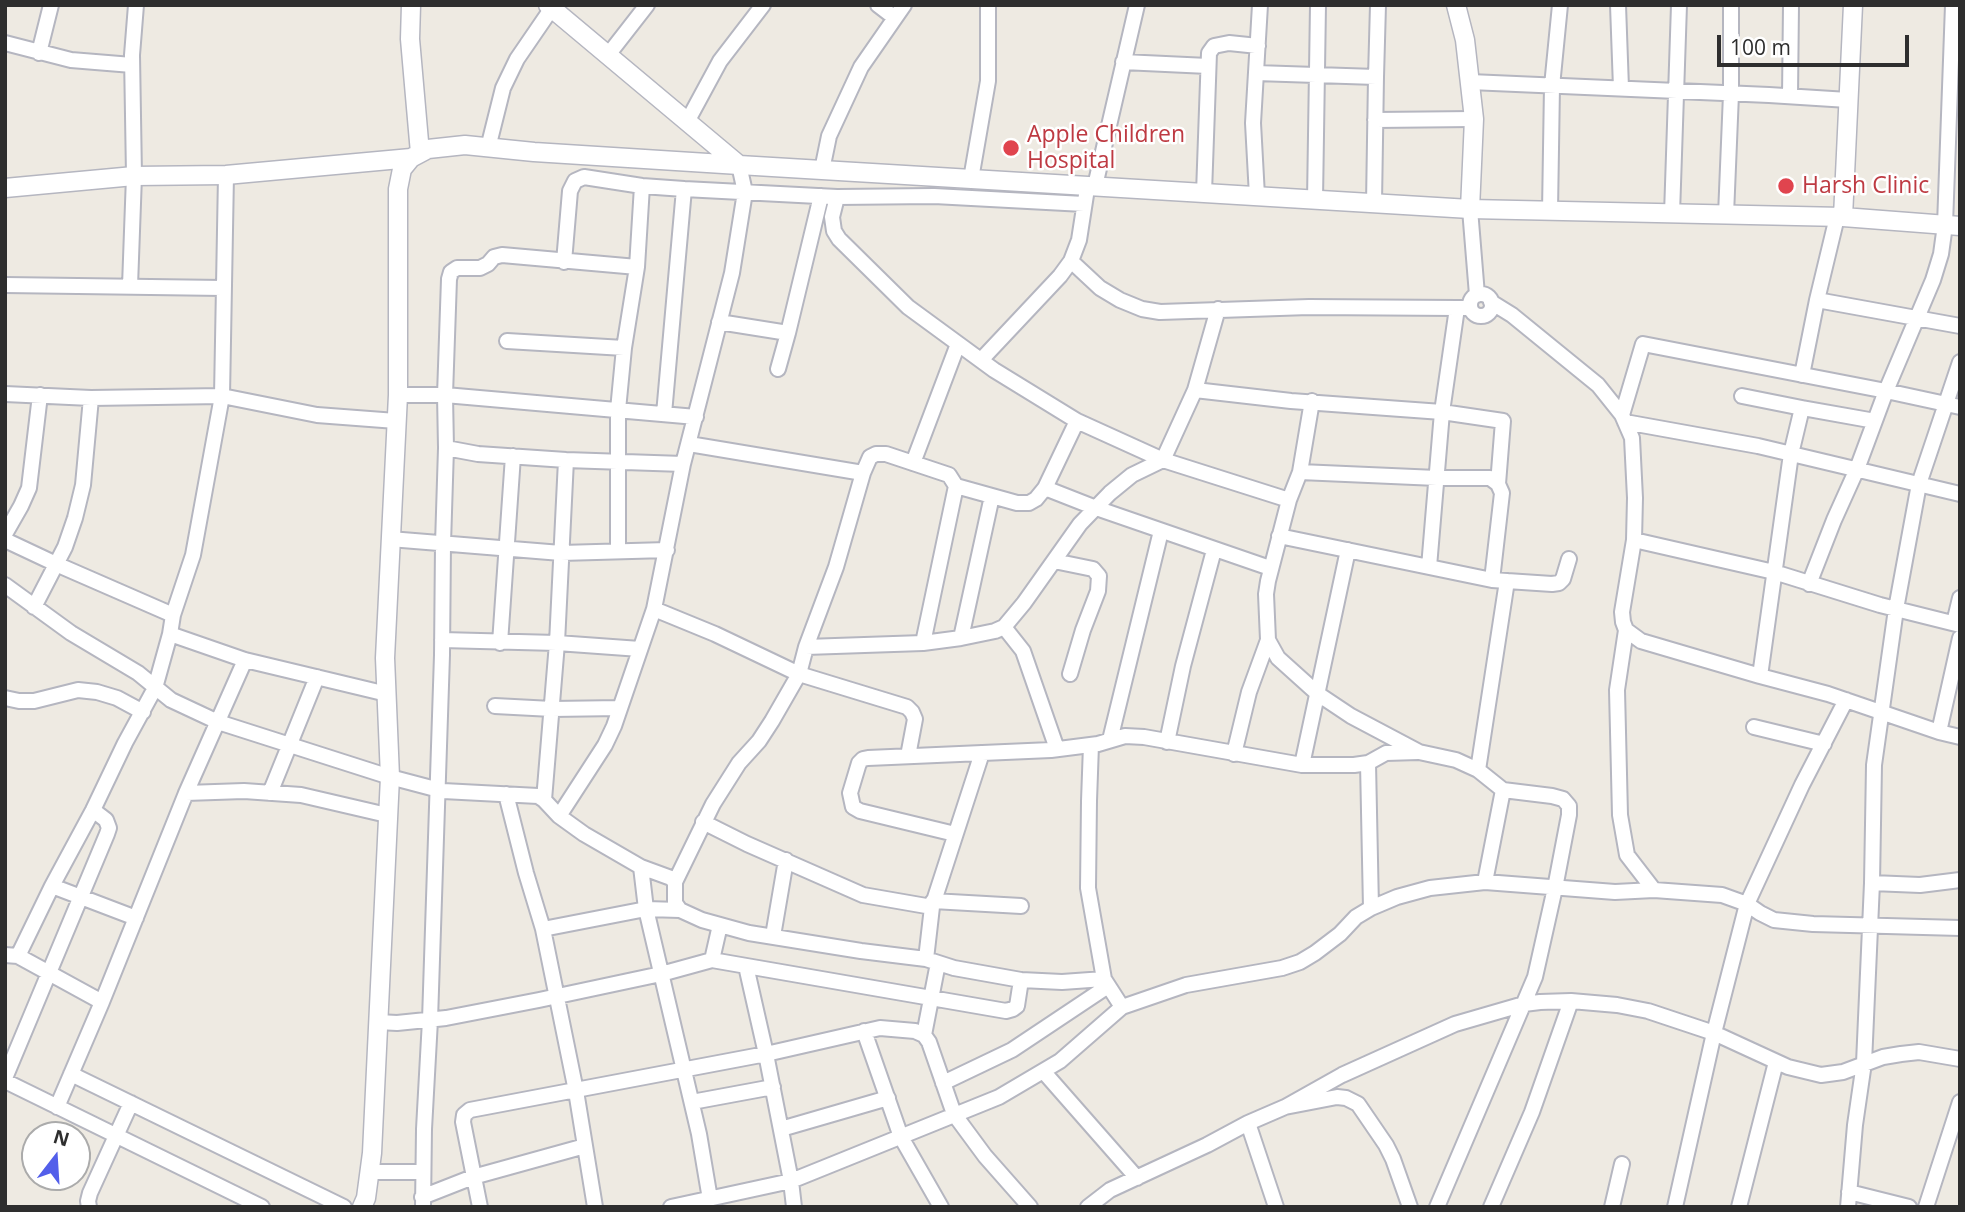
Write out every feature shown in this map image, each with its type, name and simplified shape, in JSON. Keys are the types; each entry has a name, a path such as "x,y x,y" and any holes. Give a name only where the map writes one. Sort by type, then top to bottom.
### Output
{"street":[{"path":"39,52 51,5"},
{"path":"130,286 134,176 132,65 136,5"},
{"path":"411,5 410,39 416,156"},
{"path":"608,55 647,5"},
{"path":"687,122 720,61 762,5"},
{"path":"878,5 895,18"},
{"path":"821,170 829,136 861,67 904,5"},
{"path":"971,179 988,81 988,5"},
{"path":"981,360 1071,261 1079,240 1084,204 1091,186 1137,5"},
{"path":"1257,196 1254,123 1260,5"},
{"path":"1315,200 1318,5"},
{"path":"1374,203 1378,5"},
{"path":"1550,211 1552,86 1560,5"},
{"path":"1618,5 1621,88"},
{"path":"1672,214 1679,5"},
{"path":"1726,215 1731,94 1731,5"},
{"path":"1790,96 1791,5"},
{"path":"1802,375 1817,300 1840,217 1853,5"},
{"path":"1809,584 1933,281 1952,225 1953,5"},
{"path":"488,148 503,88 517,59 551,6 739,165 745,192 732,273 683,464 654,609 605,746 559,816"},
{"path":"1429,567 1442,412 1468,304 1474,119 1465,40 1458,6"},
{"path":"5,43 71,61 132,65"},
{"path":"1204,193 1209,53 1214,46 1229,43 1258,46"},
{"path":"1123,62 1208,66"},
{"path":"1256,73 1376,77"},
{"path":"1470,82 1848,100"},
{"path":"1375,120 1474,119"},
{"path":"362,1207 370,1172 390,777 385,657 398,395 398,189 402,169 416,156 428,149 465,145 534,152 1470,209 1840,217 1952,225"},
{"path":"5,188 134,176 226,175 416,156"},
{"path":"102,1002 11,955 93,810 155,688 173,615 193,555 222,396 226,175"},
{"path":"564,262 570,191 575,181 584,177 684,189 837,197 934,196 1084,204"},
{"path":"618,551 618,410 624,348 637,267 642,186"},
{"path":"664,414 684,189"},
{"path":"778,369 821,196"},
{"path":"837,197 832,217 834,231 839,239 908,307 994,370 1077,421 1163,460 1289,500"},
{"path":"584,1146 473,1177 422,1202 442,640 449,279 451,272 457,268 480,268 494,257 502,256 637,267"},
{"path":"1071,261 1100,288 1120,300 1142,309 1160,312 1468,304 1487,296 1598,385 1623,418 1632,438 1634,540 1622,612 1622,622 1626,630 1641,641 1846,700 1960,737"},
{"path":"5,285 223,288"},
{"path":"1817,300 1960,326"},
{"path":"806,648 923,643 961,638 1004,627 1080,524 1132,475 1163,460 1195,390 1218,309"},
{"path":"719,322 788,333"},
{"path":"507,341 624,348"},
{"path":"913,463 958,344"},
{"path":"1623,418 1643,344 1953,406"},
{"path":"1848,1207 1864,1063 1871,926 1874,765 1896,609 1919,484 1953,406 1960,362"},
{"path":"1195,390 1291,401 1442,412 1503,421 1498,484 1502,493 1500,581 1478,770"},
{"path":"5,394 92,398 222,396 317,415 396,421"},
{"path":"5,534 29,488 40,395"},
{"path":"398,395 445,395 696,418"},
{"path":"1742,396 1875,421"},
{"path":"34,607 65,547 75,518 83,485 92,398"},
{"path":"1234,754 1249,692 1268,640 1266,594 1270,568 1289,500 1300,472 1312,401"},
{"path":"1760,676 1791,454 1802,408"},
{"path":"1623,418 1960,494"},
{"path":"680,910 675,903 675,882 703,822 739,762 772,721 799,674 836,568 870,457 876,453 886,453 949,475 956,486 1017,503 1029,503 1045,488 1077,421"},
{"path":"689,444 863,473"},
{"path":"446,448 478,454 566,460 683,464"},
{"path":"500,643 513,456"},
{"path":"544,800 557,643 566,460"},
{"path":"1300,472 1490,478 1498,484"},
{"path":"923,643 956,486"},
{"path":"1045,488 1270,568"},
{"path":"961,638 992,496"},
{"path":"1110,740 1161,531"},
{"path":"1279,536 1500,581 1559,583 1566,572 1569,559"},
{"path":"390,539 561,553 667,550"},
{"path":"5,540 173,615"},
{"path":"1634,540 1774,572 1896,609 1957,624 1960,598"},
{"path":"1167,742 1182,666 1214,550"},
{"path":"1302,765 1348,550"},
{"path":"1054,561 1093,569 1099,576 1098,591 1070,674"},
{"path":"6,588 71,633 138,673 171,700 218,722 436,789 538,796 584,834 641,867 675,882"},
{"path":"654,609 715,634 799,674 906,707 915,719 908,756"},
{"path":"1004,627 1023,651 1057,749"},
{"path":"1626,630 1617,690 1620,815 1628,855 1654,890"},
{"path":"170,634 245,660 387,694"},
{"path":"1939,732 1960,638"},
{"path":"442,640 557,643 640,649"},
{"path":"1268,640 1278,658 1318,694 1351,716 1419,752"},
{"path":"57,1107 186,793 245,660"},
{"path":"270,793 317,677"},
{"path":"5,698 34,701 78,690 117,698 143,712"},
{"path":"1675,1207 1714,1033 1747,904 1846,700"},
{"path":"495,706 620,708"},
{"path":"1754,727 1824,744"},
{"path":"955,834 853,807 850,793 859,764 863,760 908,756 1057,749 1091,745 1125,736 1302,765 1354,765 1368,762 1386,753 1419,752 1456,760 1478,770 1503,790 1563,799 1569,806 1569,815 1535,977 1437,1207"},
{"path":"1091,745 1088,888 1106,982 1122,1007"},
{"path":"924,1035 932,998 932,904 982,753"},
{"path":"1368,762 1371,908"},
{"path":"1485,883 1503,790"},
{"path":"186,793 244,791 300,795 387,815"},
{"path":"506,793 543,929 576,1091 594,1207"},
{"path":"93,810 106,820 109,828 5,1080 262,1207"},
{"path":"703,822 863,895 932,904 1021,906"},
{"path":"773,936 786,860"},
{"path":"641,867 646,909 685,1069 710,1199"},
{"path":"1872,883 1920,886 1960,880"},
{"path":"671,1207 791,1181 999,1097 1060,1061 1122,1007 1186,985 1282,968 1300,962 1331,940 1356,916 1397,897 1430,888 1485,883 1722,895 1747,904 1774,920 1813,924 1960,928"},
{"path":"52,886 136,918"},
{"path":"543,929 646,909 680,910 702,920 749,933 932,961 954,968 1021,980 1106,982"},
{"path":"712,960 720,925"},
{"path":"378,1022 430,1020 540,1000 712,960 1006,1011 1017,1006 1021,980"},
{"path":"746,966 773,1087 794,1207"},
{"path":"943,1083 1012,1050 1106,982"},
{"path":"1491,1207 1532,1112 1571,1001"},
{"path":"1088,1207 1110,1190 1208,1145 1248,1122 1285,1107 1342,1076 1455,1024 1524,1004 1571,1001 1632,1007 1714,1033 1788,1067 1821,1075 1843,1072 1883,1057 1919,1052 1960,1059"},
{"path":"480,1207 463,1122 464,1115 470,1110 766,1054 880,1028 915,1031 924,1035 929,1042 954,1114 985,1156 1030,1207"},
{"path":"864,1031 901,1136 941,1207"},
{"path":"1739,1207 1776,1062"},
{"path":"1043,1071 1137,1178"},
{"path":"71,1073 344,1207"},
{"path":"692,1102 773,1087"},
{"path":"1285,1107 1337,1097 1358,1104 1393,1159 1410,1207"},
{"path":"781,1129 888,1098"},
{"path":"1926,1207 1960,1101"},
{"path":"89,1207 90,1194 131,1103"},
{"path":"1248,1122 1276,1207"},
{"path":"1612,1207 1622,1164"},
{"path":"370,1172 423,1172"},
{"path":"1849,1192 1909,1207"}],"place":[{"name":"Apple Children Hospital","path":"1011,148"},
{"name":"Harsh Clinic","path":"1786,186"}]}
